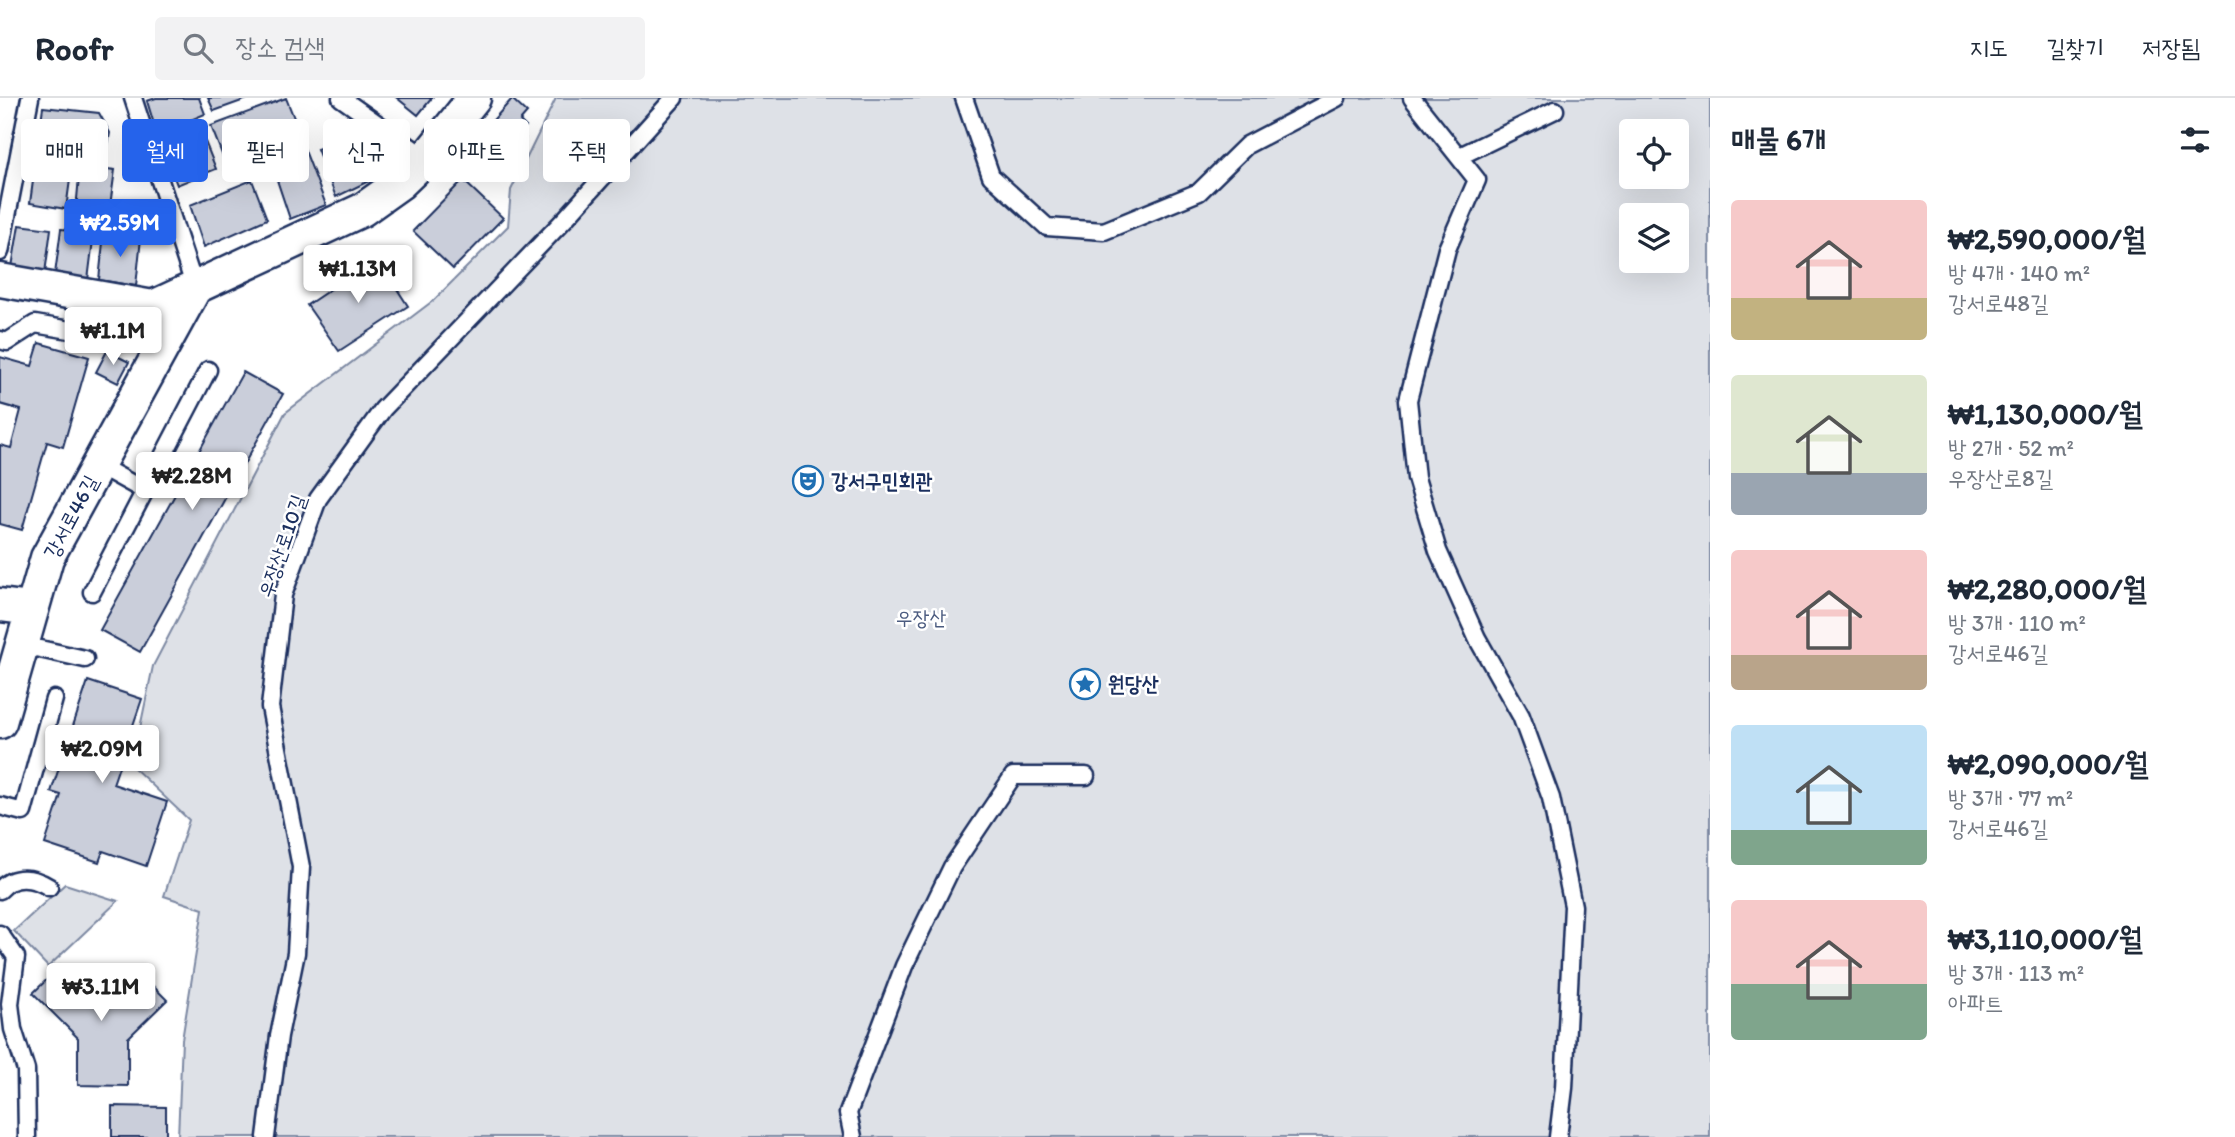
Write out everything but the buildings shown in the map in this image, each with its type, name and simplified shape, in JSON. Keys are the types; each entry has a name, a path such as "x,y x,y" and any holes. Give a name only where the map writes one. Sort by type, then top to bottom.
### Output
{"street":[{"path":"457,119 474,98"},
{"path":"0,280 153,307 362,210 400,183 424,160"},
{"name":"강서로46길","path":"0,722 47,558 195,288"},
{"path":"0,606 31,609"}],"lane":[{"path":"0,252 30,98"},
{"path":"133,98 195,288"},
{"path":"341,98 424,157"},
{"name":"우장산로10길","path":"266,1137 279,1036 296,954 301,867 270,707 283,595 318,499 383,409 565,219 674,98"},
{"path":"964,98 991,176 1047,227 1104,231 1199,192 1247,145 1337,98"},
{"path":"1412,98 1477,180 1447,249 1408,400 1416,478 1438,551 1477,638 1521,716 1551,798 1573,906 1564,1088 1558,1137"},
{"path":"1460,156 1555,110"},
{"path":"4,346 35,324 163,346"},
{"path":"92,592 208,370"},
{"path":"98,465 145,491"},
{"path":"22,645 85,659"},
{"path":"0,806 23,812 54,699"},
{"path":"853,1137 848,1113 869,1053 904,966 952,867 1013,776 1086,776"},
{"path":"0,890 14,880 24,878 34,879 49,887"},
{"path":"0,934 16,957 10,1004 13,1029 26,1070 27,1137"}],"green space":[{"name":"우장산","path":"556,98 1710,98 1710,1137 178,1137 182,1040 203,909 164,896 189,820 132,766 153,666 285,413 434,300 508,226 511,190 515,182 529,182 529,153 543,125 543,182 630,182 630,119 546,119"},
{"path":"65,884 118,901 48,967 14,931"}],"place":[{"name":"강서구민회관","path":"808,481"},
{"name":"원당산","path":"1085,684"}]}
